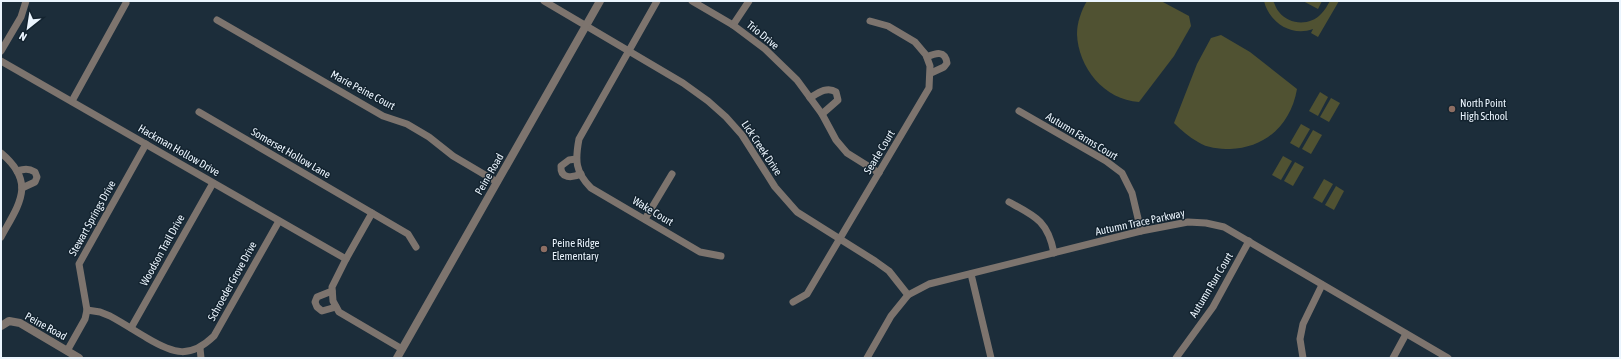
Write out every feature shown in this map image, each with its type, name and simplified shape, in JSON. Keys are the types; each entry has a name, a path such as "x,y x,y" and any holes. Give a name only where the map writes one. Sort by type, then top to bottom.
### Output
{"street":[{"path":"1,51 21,17 26,1"},
{"name":"Lick Creek Drive","path":"544,1 683,82 717,108 742,135 775,187 797,212 889,271 908,294"},
{"name":"Peine Road","path":"397,358 600,1"},
{"name":"Wake Court","path":"657,1 579,139 576,159 583,180 592,188 700,252 721,256"},
{"name":"Trio Drive","path":"692,1 733,25 765,49 797,80 822,114 836,140 847,153 879,173"},
{"path":"733,25 749,1"},
{"path":"72,101 126,3"},
{"name":"Marie Peine Court","path":"217,20 383,116 407,124 429,137 453,156 497,182"},
{"name":"Searle Court","path":"793,302 807,294 929,88 931,72 927,57 915,42 888,26 870,21"},
{"path":"927,57 939,53 943,54 946,59 947,63 944,67 931,72"},
{"name":"Hackman Hollow Drive","path":"1,61 346,259"},
{"path":"810,98 822,91 832,89 836,92 838,100 822,114"},
{"name":"Autumn Farms Court","path":"1019,111 1106,161 1122,173 1132,193 1141,231"},
{"name":"Somerset Hollow Lane","path":"199,112 408,234 416,247"},
{"name":"Stewart Springs Drive","path":"87,310 79,264 146,144"},
{"path":"1,153 17,171 22,188 20,201 1,237"},
{"path":"576,159 564,162 561,166 561,171 563,175 568,177 574,177 581,174"},
{"path":"17,171 27,168 31,169 35,172 37,177 35,182 22,188"},
{"path":"645,219 672,174"},
{"name":"Woodson Trail Drive","path":"131,328 213,183"},
{"path":"1009,202 1035,216 1051,237 1054,253"},
{"path":"372,213 332,287 333,301 339,312 402,349"},
{"name":"Schroeder Grove Drive","path":"87,310 105,314 168,350 183,355 200,348 214,336 279,221"},
{"name":"Autumn Trace Parkway","path":"867,358 891,316 908,294 928,284 1141,231 1188,222 1206,223 1224,227 1448,358"},
{"name":"Autumn Run Court","path":"1176,358 1213,307 1249,241"},
{"path":"971,274 991,358"},
{"path":"1303,358 1300,339 1303,324 1322,285"},
{"path":"332,291 317,297 315,302 317,307 322,311 336,307"},
{"path":"67,351 85,319 87,310"},
{"name":"Peine Road","path":"3,322 20,323 79,358"},
{"path":"1393,358 1406,334"},
{"path":"200,348 201,358"}],"green space":[{"path":"1087,1 1161,1 1189,16 1191,26 1174,56 1139,102 1126,100 1104,88 1095,80 1082,58 1077,34 1080,17"},
{"path":"1264,1 1273,1 1278,11 1283,16 1294,22 1306,22 1311,21 1321,14 1330,1 1339,1 1318,37 1311,33 1313,29 1297,31 1282,26 1271,15"},
{"path":"1303,1 1322,1 1318,9"},
{"path":"1221,35 1250,52 1297,89 1294,102 1289,113 1275,132 1255,144 1243,148 1222,149 1205,146 1188,136 1174,123 1197,64 1211,38"},
{"path":"1320,92 1328,97 1318,116 1309,111"},
{"path":"1331,98 1340,103 1329,122 1320,117"},
{"path":"1301,124 1310,129 1299,148 1290,143"},
{"path":"1313,130 1322,135 1311,154 1302,149"},
{"path":"1283,156 1292,161 1281,180 1272,175"},
{"path":"1295,162 1304,167 1293,186 1284,181"},
{"path":"1324,179 1333,184 1322,203 1313,198"},
{"path":"1336,186 1344,191 1334,210 1325,205"}],"place":[{"name":"North Point High School","path":"1452,109"},
{"name":"Peine Ridge Elementary","path":"544,249"}]}
